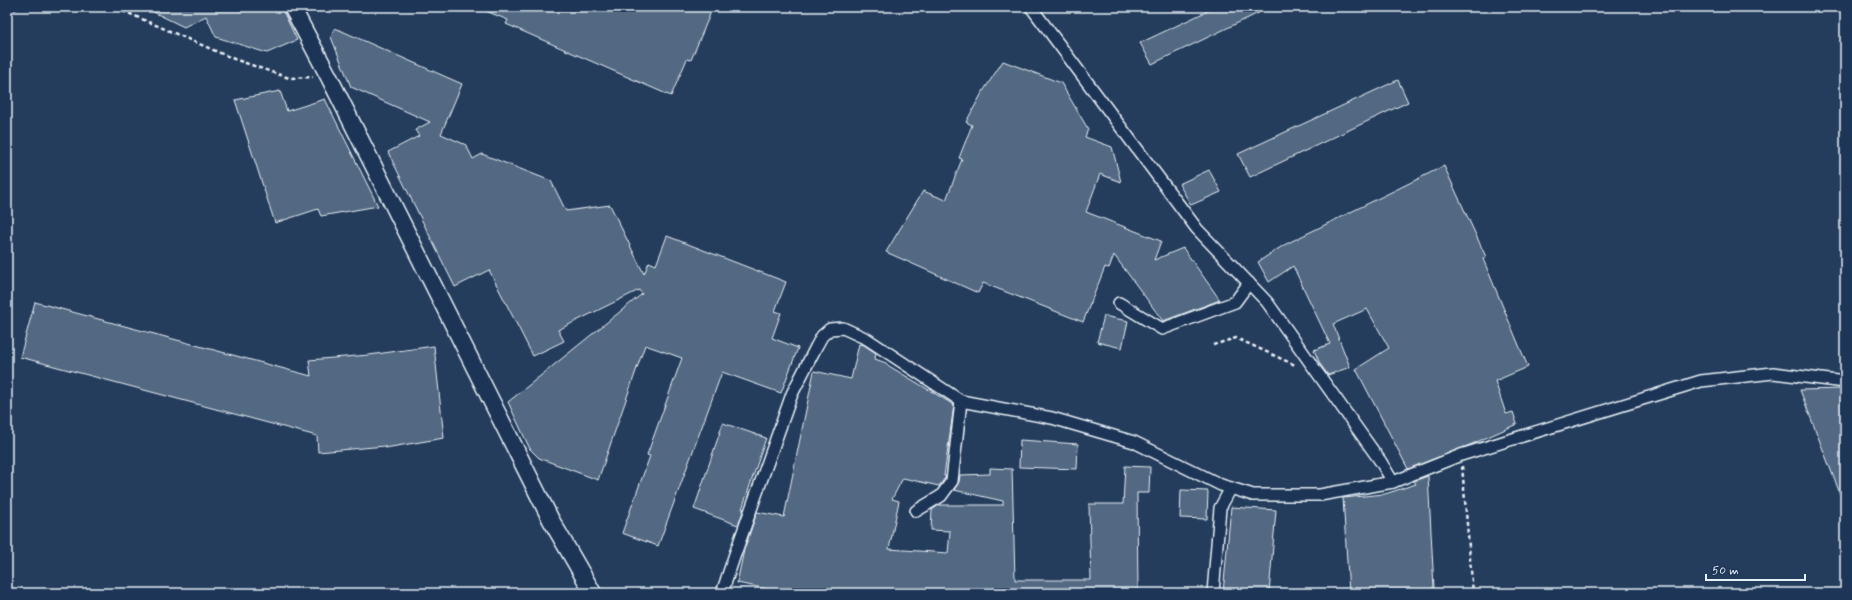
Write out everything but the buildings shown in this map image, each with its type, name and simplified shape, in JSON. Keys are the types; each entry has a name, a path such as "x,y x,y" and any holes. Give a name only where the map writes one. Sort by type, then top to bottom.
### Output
{"street":[{"path":"292,7 329,77 550,520 593,593"},
{"path":"1031,7 1197,229 1267,302 1382,462 1393,482"},
{"path":"1119,303 1162,329 1235,302 1249,283"},
{"path":"722,593 792,394 816,346 830,329 843,328 867,338 961,401 1052,418 1134,442 1231,488 1253,495 1320,495 1393,482 1461,455 1701,381 1773,373 1845,382"},
{"path":"916,512 941,496 952,481 961,401"},
{"path":"1213,593 1220,508 1231,488"}],"path":[{"path":"7,12 21,7"},
{"path":"109,7 128,13 234,59 289,78 329,77"},
{"path":"1213,345 1236,338 1295,366 1308,359"},
{"path":"1461,455 1473,593"}]}
